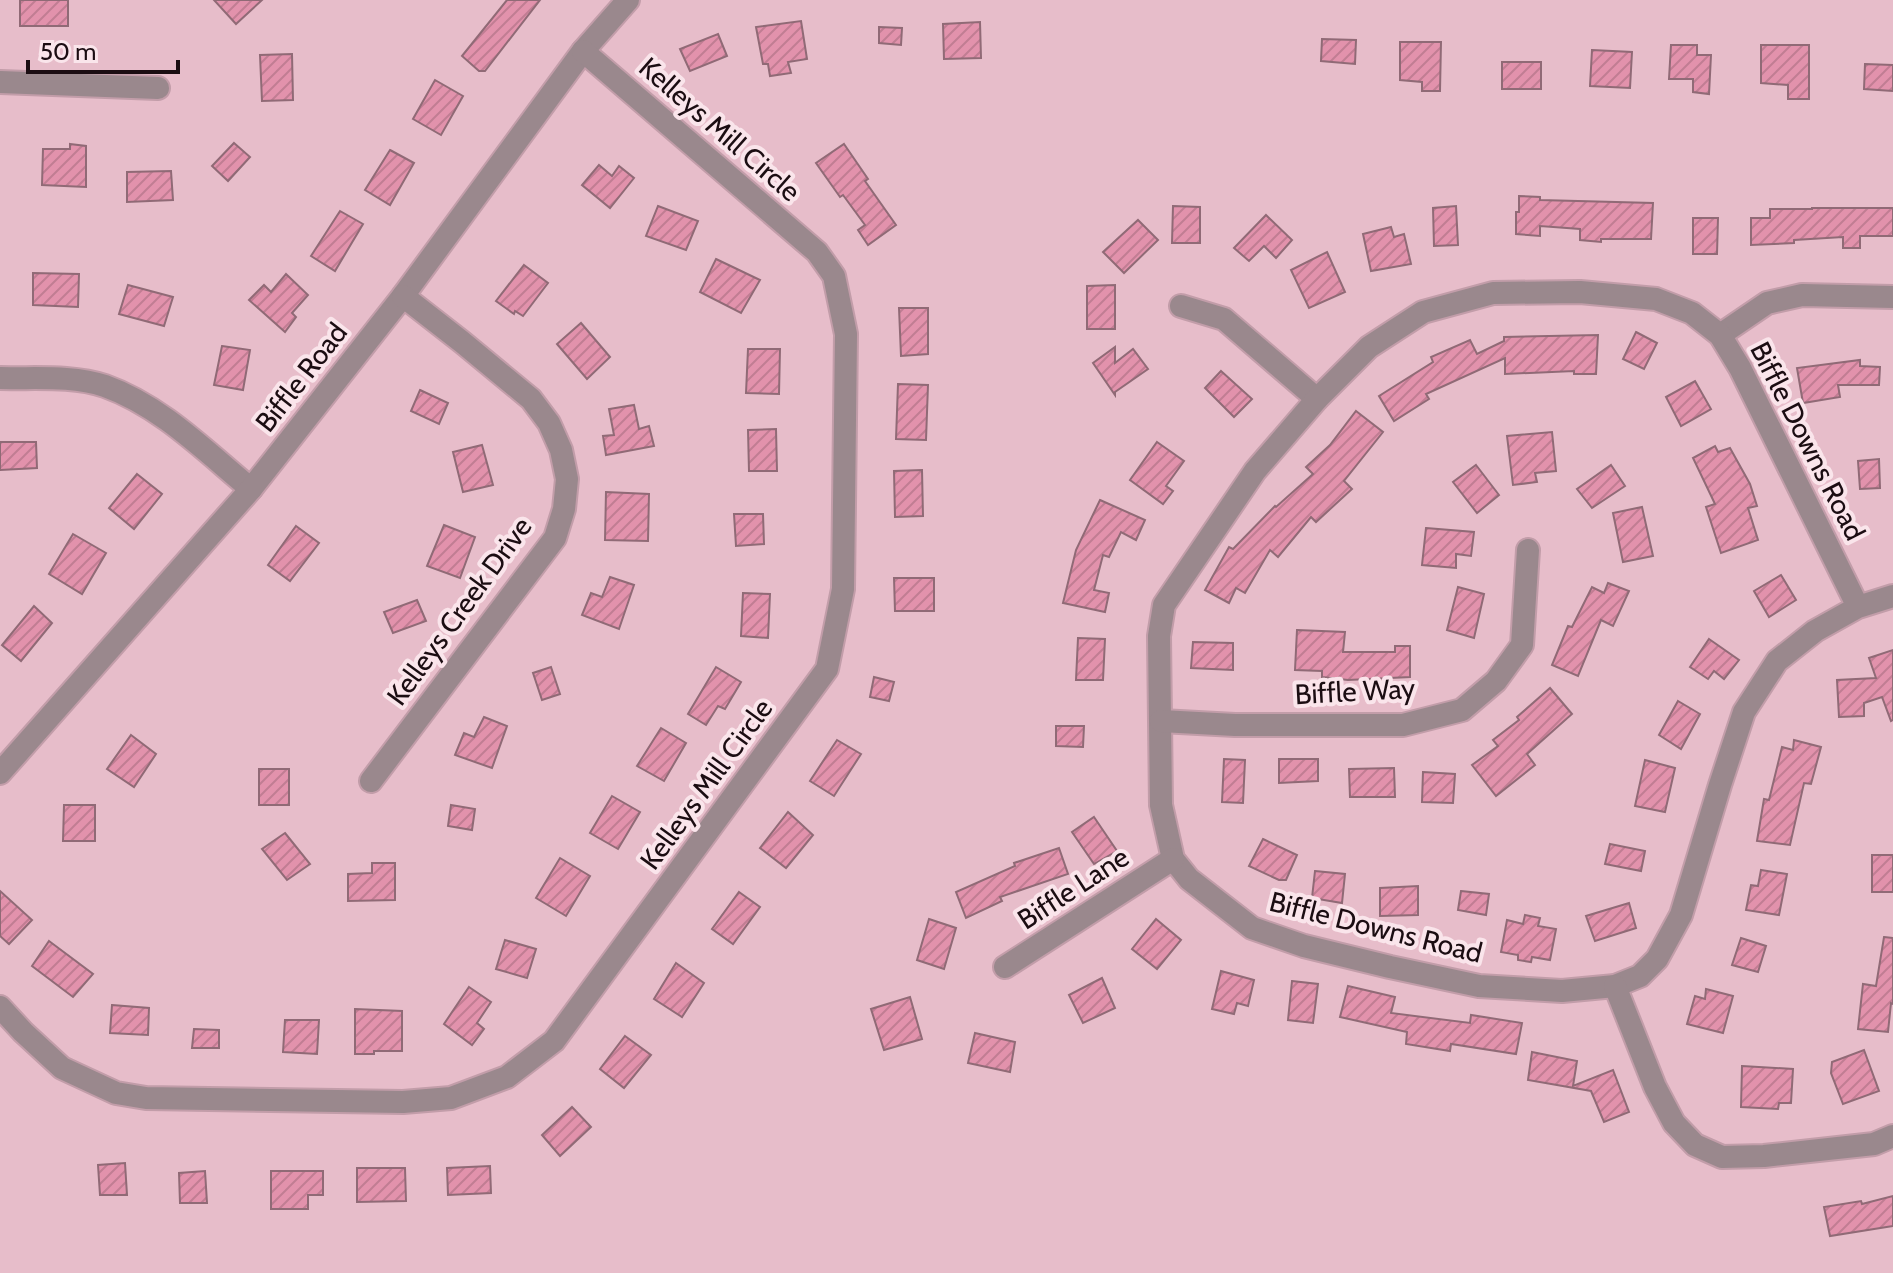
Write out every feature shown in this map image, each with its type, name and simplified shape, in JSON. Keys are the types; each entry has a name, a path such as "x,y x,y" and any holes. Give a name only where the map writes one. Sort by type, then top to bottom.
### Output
{"street":[{"name":"Biffle Road","path":"0,773 251,489 403,296 583,51 628,0"},
{"name":"Kelleys Mill Circle","path":"0,1007 62,1068 116,1093 146,1098 403,1102 451,1098 507,1077 554,1041 827,669 843,589 846,334 834,276 817,252 583,51"},
{"path":"0,82 158,88"},
{"name":"Biffle Downs Road","path":"1858,607 1740,368 1720,335 1692,313 1656,299 1580,292 1493,293 1423,312 1369,347 1317,399 1255,471 1164,605 1159,636 1161,805 1173,859 1189,879 1252,928 1304,946 1479,986 1562,991 1615,986 1640,976 1657,959 1681,915 1744,712 1777,661 1815,631 1858,607 1893,596"},
{"path":"1720,335 1767,303 1802,295 1893,297"},
{"name":"Kelleys Creek Drive","path":"371,781 555,538 564,509 567,479 561,450 549,423 531,399 403,296"},
{"path":"1181,306 1224,319 1317,399"},
{"path":"0,378 74,380 104,386 154,410 251,489"},
{"name":"Biffle Way","path":"1161,721 1235,725 1403,725 1462,710 1496,681 1522,645 1528,550"},
{"name":"Biffle Lane","path":"1005,967 1173,859"},
{"path":"1615,986 1655,1087 1674,1123 1695,1145 1722,1157 1764,1156 1874,1144 1893,1136"}],"building":[{"path":"20,0 68,0 68,26 20,26"},
{"path":"214,0 262,0 236,24"},
{"path":"507,0 540,0 485,71 479,71 462,56"},
{"path":"801,21 807,59 788,62 791,73 770,76 768,64 763,64 756,27"},
{"path":"980,22 981,58 944,59 943,24"},
{"path":"879,27 902,28 901,45 879,43"},
{"path":"718,34 727,56 690,71 680,49"},
{"path":"1322,39 1356,40 1355,64 1321,61"},
{"path":"1400,42 1441,42 1440,91 1422,91 1422,82 1400,80"},
{"path":"1671,45 1697,45 1697,55 1711,55 1709,94 1693,92 1693,79 1669,79"},
{"path":"1761,45 1809,45 1809,99 1788,99 1788,85 1761,83"},
{"path":"1592,50 1632,52 1630,88 1590,86"},
{"path":"292,54 293,100 262,101 260,55"},
{"path":"1502,62 1541,62 1541,89 1502,89"},
{"path":"1865,64 1893,65 1893,91 1864,89"},
{"path":"435,80 463,96 441,135 413,119"},
{"path":"234,143 250,157 228,181 212,166"},
{"path":"70,144 86,146 86,187 42,185 43,149 70,149"},
{"path":"844,144 896,225 868,245 858,230 865,225 816,163"},
{"path":"390,150 414,163 390,205 365,190"},
{"path":"599,165 612,176 619,166 634,178 610,208 582,185"},
{"path":"171,171 173,200 127,202 127,172"},
{"path":"1519,196 1540,197 1540,200 1653,203 1651,239 1580,240 1580,229 1540,226 1540,236 1516,234"},
{"path":"658,206 698,221 686,250 646,236"},
{"path":"1173,206 1200,207 1200,243 1172,243"},
{"path":"1456,206 1458,245 1434,246 1433,208"},
{"path":"1893,208 1893,236 1860,236 1860,248 1843,248 1843,237 1751,245 1751,218 1770,218 1770,209"},
{"path":"340,211 363,224 335,271 311,256"},
{"path":"1266,215 1292,240 1276,258 1264,246 1249,261 1234,248"},
{"path":"1693,218 1718,218 1717,254 1693,254"},
{"path":"1138,220 1158,240 1124,273 1103,252"},
{"path":"1391,227 1394,237 1404,234 1411,264 1371,271 1363,234"},
{"path":"1327,252 1345,292 1309,308 1291,270"},
{"path":"716,259 760,280 741,313 700,292"},
{"path":"524,265 548,283 523,316 515,311 514,314 496,301"},
{"path":"33,273 79,274 78,307 33,305"},
{"path":"286,274 308,295 292,313 296,317 285,332 249,300 264,285 271,292"},
{"path":"128,285 173,297 164,326 119,314"},
{"path":"1115,285 1115,329 1087,329 1087,286"},
{"path":"899,308 928,308 928,354 901,356"},
{"path":"581,323 610,357 587,379 557,344"},
{"path":"1636,332 1657,343 1644,369 1623,359"},
{"path":"1598,335 1596,374 1574,374 1574,371 1505,374 1505,358 1426,394 1429,399 1394,421 1379,396 1433,362 1431,357 1470,340 1477,354 1504,341 1504,337"},
{"path":"222,346 250,350 243,390 214,385"},
{"path":"1115,347 1115,363 1133,349 1148,369 1115,395 1093,363"},
{"path":"748,349 780,349 779,394 746,393"},
{"path":"1860,360 1860,366 1880,367 1879,385 1838,385 1840,397 1803,403 1797,368"},
{"path":"1221,371 1252,399 1234,417 1205,388"},
{"path":"1695,381 1711,409 1681,426 1666,397"},
{"path":"898,384 928,385 926,440 896,439"},
{"path":"420,390 448,403 439,424 411,411"},
{"path":"634,405 639,429 649,426 654,446 606,455 603,436 614,435 609,409"},
{"path":"1356,411 1383,432 1344,481 1352,489 1316,522 1311,517 1278,557 1270,550 1245,593 1236,588 1229,603 1205,590 1229,547 1233,549 1275,506 1313,474 1306,467 1330,445"},
{"path":"776,429 777,471 749,471 748,430"},
{"path":"1552,432 1556,471 1535,473 1537,482 1513,485 1507,436"},
{"path":"0,442 36,442 37,468 0,470"},
{"path":"1157,442 1184,461 1166,486 1173,491 1163,504 1130,480"},
{"path":"482,445 493,485 463,492 453,452"},
{"path":"1715,446 1718,452 1730,448 1750,484 1757,506 1748,508 1758,540 1721,553 1706,507 1715,504 1693,458"},
{"path":"1879,459 1880,488 1860,489 1858,461"},
{"path":"1476,465 1499,495 1477,513 1453,482"},
{"path":"1611,465 1625,486 1592,508 1577,489"},
{"path":"922,470 923,516 895,517 894,471"},
{"path":"137,474 162,494 134,529 109,508"},
{"path":"606,492 649,494 648,541 605,540"},
{"path":"1100,500 1145,520 1136,540 1121,532 1109,557 1103,555 1094,590 1109,593 1105,612 1063,603 1076,550"},
{"path":"1642,507 1653,556 1623,562 1613,513"},
{"path":"734,514 763,514 764,544 736,546"},
{"path":"444,525 475,537 460,578 427,566"},
{"path":"296,526 319,543 290,581 268,565"},
{"path":"1426,528 1474,532 1471,556 1456,554 1456,568 1422,565"},
{"path":"73,534 106,553 82,594 49,574"},
{"path":"1781,575 1796,600 1769,617 1754,591"},
{"path":"610,577 634,585 619,629 582,615 591,593 602,597"},
{"path":"894,578 934,578 934,611 895,611"},
{"path":"1608,583 1629,591 1613,626 1601,620 1578,676 1552,665 1568,626 1572,627 1592,587 1604,593"},
{"path":"1458,587 1484,594 1474,638 1447,630"},
{"path":"743,593 770,594 768,638 741,636"},
{"path":"417,600 426,621 393,633 384,612"},
{"path":"34,606 52,623 21,661 2,645"},
{"path":"1297,630 1345,632 1343,652 1395,652 1395,646 1410,646 1410,677 1348,680 1322,677 1322,671 1295,670"},
{"path":"1078,638 1105,639 1103,680 1076,680"},
{"path":"1709,639 1739,660 1724,679 1714,671 1708,679 1690,667"},
{"path":"1193,642 1233,643 1233,670 1191,668"},
{"path":"1893,650 1893,720 1882,697 1864,703 1864,716 1839,717 1837,680 1876,678 1869,658"},
{"path":"551,667 560,694 542,700 533,673"},
{"path":"716,667 741,682 725,709 718,706 706,725 688,714"},
{"path":"874,677 894,682 889,701 870,697"},
{"path":"1550,688 1572,714 1527,754 1535,765 1496,796 1472,765 1498,746 1493,740 1519,720 1517,717"},
{"path":"1678,701 1700,714 1681,749 1659,735"},
{"path":"484,717 507,726 492,768 455,755 464,733 474,737"},
{"path":"1056,726 1084,726 1083,747 1056,746"},
{"path":"661,728 686,743 664,781 637,766"},
{"path":"131,735 156,754 134,787 107,769"},
{"path":"837,740 861,754 834,796 810,781"},
{"path":"1794,740 1821,747 1811,784 1804,783 1790,845 1757,841 1764,799 1769,800 1782,747 1793,750"},
{"path":"1224,759 1245,760 1243,803 1222,802"},
{"path":"1279,759 1318,759 1318,781 1279,783"},
{"path":"1645,760 1675,768 1665,812 1635,806"},
{"path":"1394,768 1395,797 1350,797 1349,769"},
{"path":"259,769 289,769 289,805 259,805"},
{"path":"1423,772 1455,774 1453,803 1422,802"},
{"path":"612,796 640,812 618,849 590,833"},
{"path":"64,805 95,805 95,841 63,841"},
{"path":"451,805 475,809 472,830 448,826"},
{"path":"788,812 813,835 786,868 760,848"},
{"path":"1094,817 1117,851 1094,864 1072,832"},
{"path":"285,833 310,864 287,880 262,849"},
{"path":"1263,839 1297,855 1286,880 1279,880 1249,866"},
{"path":"1610,844 1645,851 1641,871 1605,864"},
{"path":"1059,848 1068,874 1000,897 1002,901 966,918 956,892 1015,866 1014,863"},
{"path":"1872,855 1893,855 1893,892 1872,892"},
{"path":"560,858 590,876 566,916 536,898"},
{"path":"372,863 395,863 395,900 348,901 348,874 372,873"},
{"path":"1761,870 1787,874 1779,915 1746,910 1751,885 1758,886"},
{"path":"1315,871 1345,874 1342,903 1312,898"},
{"path":"1418,886 1418,915 1380,916 1380,888"},
{"path":"0,891 32,920 9,944 0,936"},
{"path":"1461,891 1489,894 1486,915 1458,910"},
{"path":"739,892 760,907 733,944 712,929"},
{"path":"1629,903 1636,928 1595,941 1586,916"},
{"path":"1525,915 1540,918 1538,926 1556,929 1550,960 1532,957 1531,962 1518,960 1518,955 1501,952 1507,920 1523,924"},
{"path":"929,919 956,928 944,969 917,960"},
{"path":"1156,919 1181,940 1157,969 1132,949"},
{"path":"1884,937 1893,938 1893,1004 1888,1032 1858,1029 1863,984 1876,986"},
{"path":"1741,938 1766,946 1758,972 1732,965"},
{"path":"505,940 536,949 527,978 496,969"},
{"path":"49,941 93,974 73,997 32,966"},
{"path":"676,963 704,983 682,1017 654,999"},
{"path":"1221,971 1254,980 1248,1006 1237,1003 1234,1014 1212,1009"},
{"path":"1102,978 1115,1008 1083,1023 1069,995"},
{"path":"1292,981 1318,984 1313,1023 1288,1020"},
{"path":"1348,986 1395,997 1391,1013 1470,1023 1471,1015 1522,1023 1516,1054 1451,1044 1450,1051 1406,1044 1407,1032 1340,1017"},
{"path":"469,987 491,1002 477,1023 484,1029 472,1045 444,1024"},
{"path":"1706,989 1733,996 1723,1033 1687,1024 1695,996 1705,999"},
{"path":"910,997 922,1039 884,1050 871,1009"},
{"path":"112,1005 149,1008 148,1035 110,1033"},
{"path":"355,1009 402,1011 402,1051 355,1054"},
{"path":"285,1020 319,1020 317,1054 283,1052"},
{"path":"194,1029 219,1030 219,1048 192,1048"},
{"path":"975,1033 1015,1042 1010,1072 968,1063"},
{"path":"625,1036 651,1055 624,1088 600,1069"},
{"path":"1864,1050 1879,1091 1843,1104 1831,1073 1832,1062"},
{"path":"1532,1052 1577,1061 1573,1086 1613,1070 1629,1112 1604,1122 1591,1091 1528,1080"},
{"path":"1742,1066 1793,1069 1791,1103 1779,1103 1778,1109 1741,1107"},
{"path":"572,1107 591,1127 560,1156 542,1135"},
{"path":"125,1163 127,1195 100,1195 98,1165"},
{"path":"490,1166 491,1193 448,1195 447,1168"},
{"path":"357,1168 405,1168 406,1201 357,1202"},
{"path":"205,1171 207,1203 180,1203 179,1173"},
{"path":"271,1171 323,1171 323,1195 308,1195 308,1209 271,1209"},
{"path":"1893,1196 1893,1226 1830,1236 1824,1207 1861,1201 1862,1204"}]}
